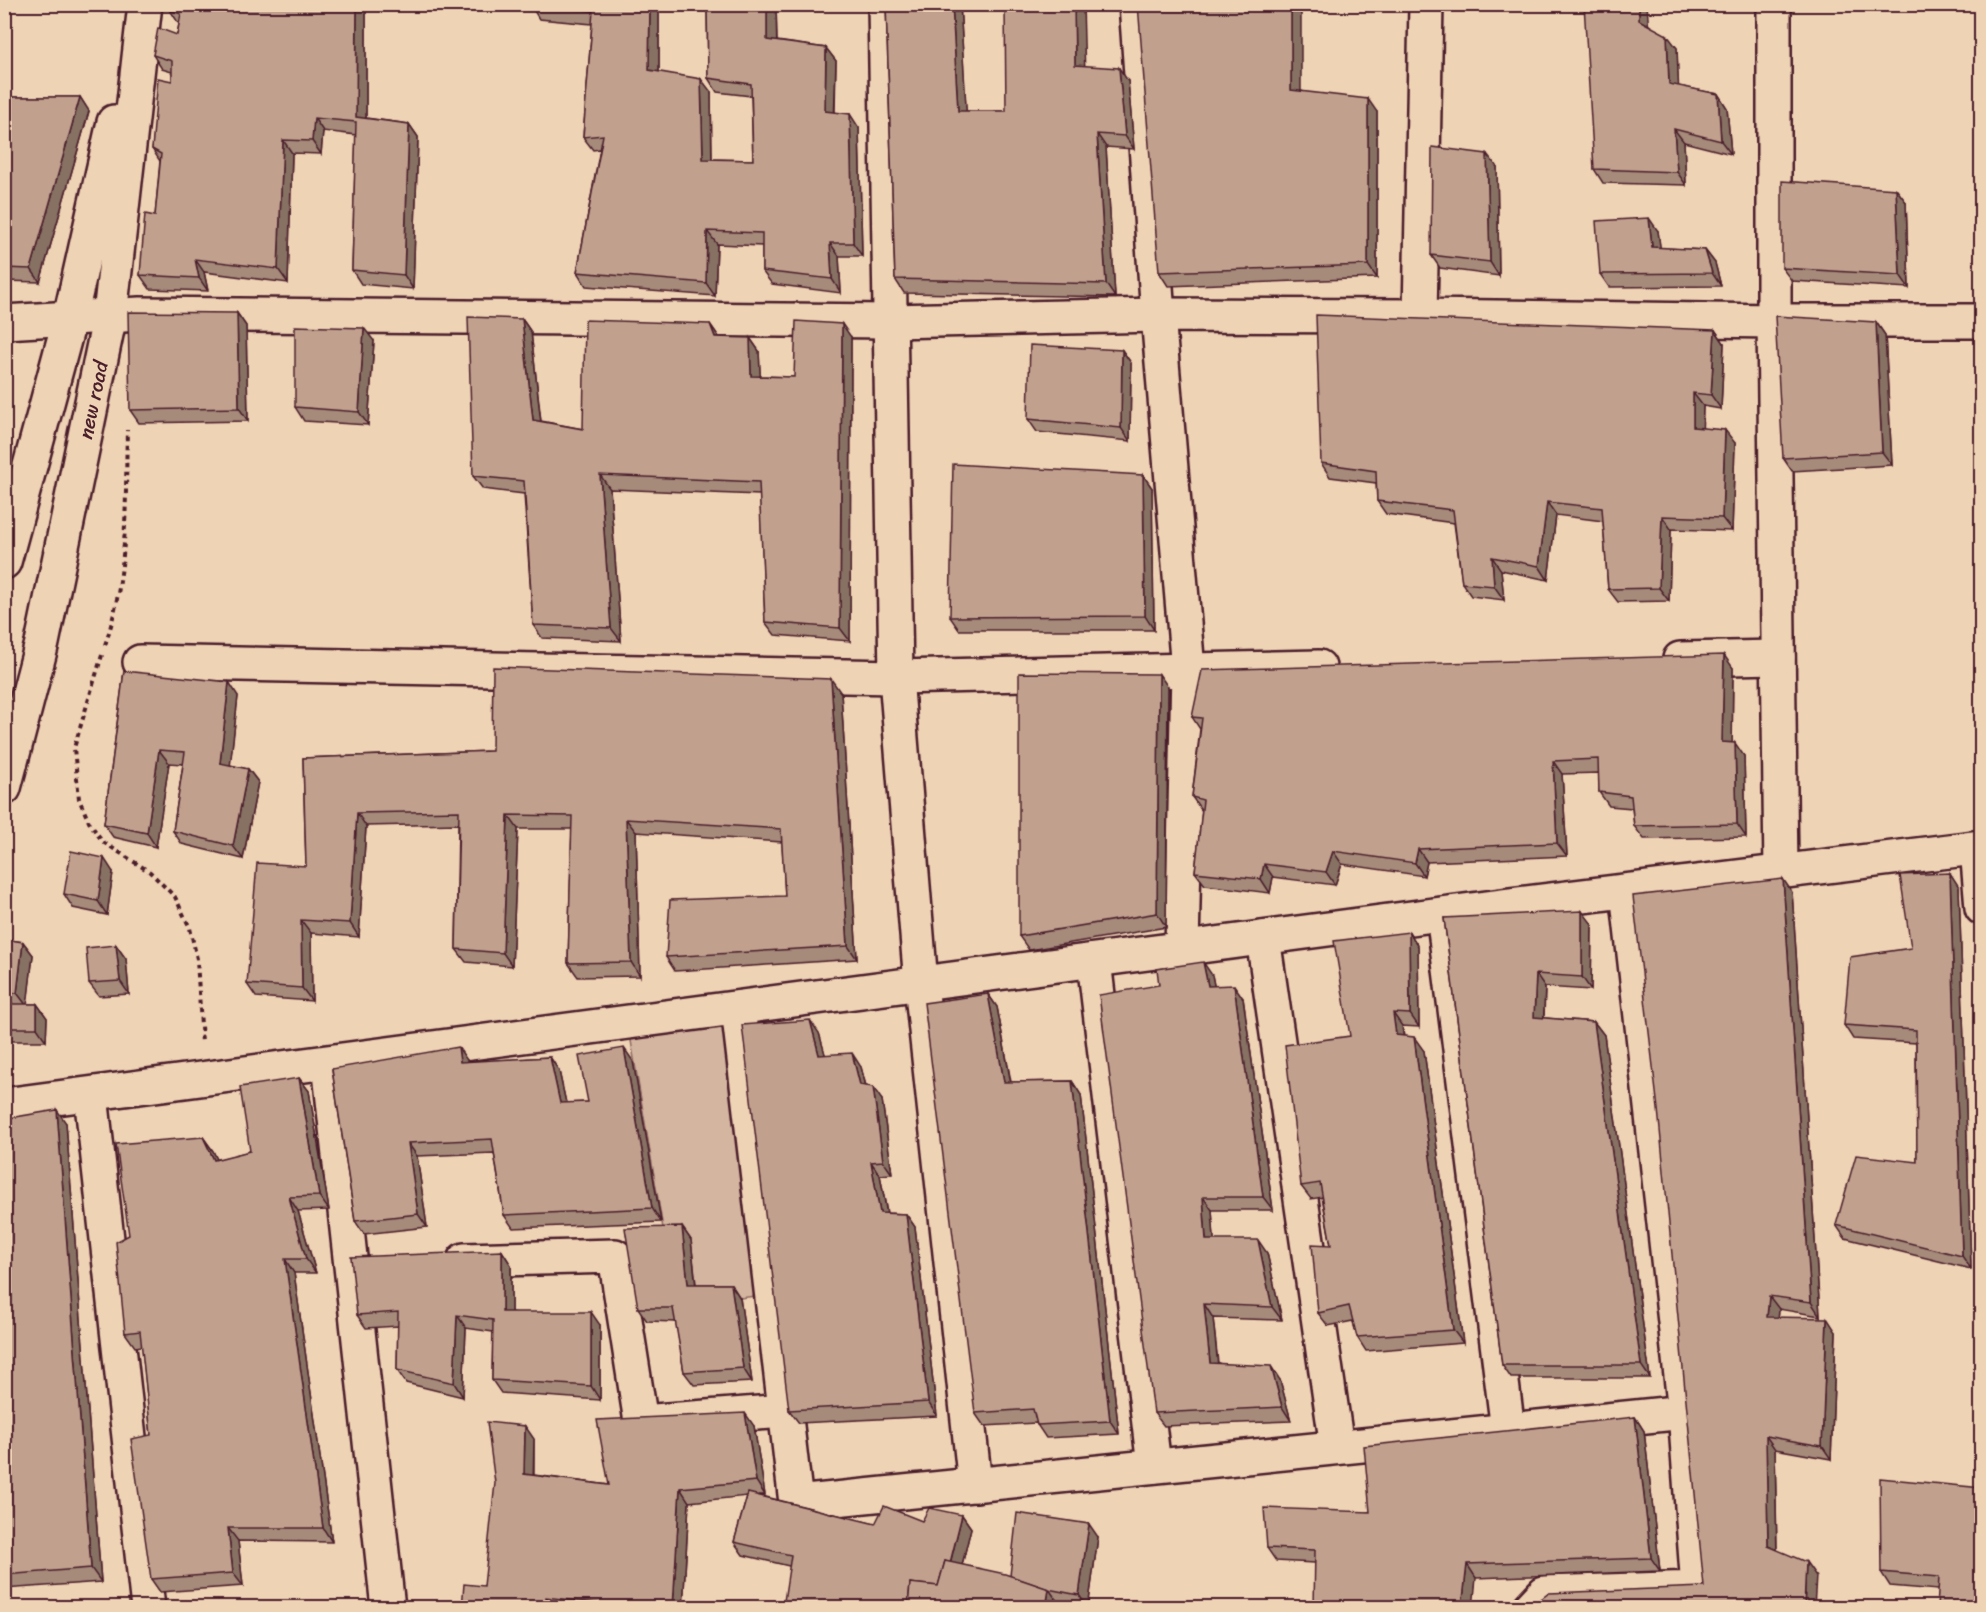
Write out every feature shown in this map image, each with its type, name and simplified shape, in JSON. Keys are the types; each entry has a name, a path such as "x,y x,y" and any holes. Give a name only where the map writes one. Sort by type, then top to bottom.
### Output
{"street":[{"name":"new road","path":"4,562 70,318 140,4"},
{"name":"new road","path":"4,788 42,643 110,315 145,4"},
{"path":"885,4 896,677 921,984 975,1485"},
{"path":"1136,4 1158,315 1188,670 1182,949"},
{"path":"1420,316 1426,4"},
{"path":"1773,4 1774,321 1781,872"},
{"path":"4,322 110,315 891,321 1158,315 1982,321"},
{"path":"1648,659 1778,657"},
{"path":"140,662 896,677 1353,666"},
{"path":"4,1105 1443,914 1979,848 1982,908"},
{"path":"1530,1608 1544,1593 1698,1588 1685,1412 1627,891"},
{"path":"1443,914 1508,1430"},
{"path":"1263,938 1337,1448"},
{"path":"1094,961 1154,1466"},
{"path":"738,1008 796,1503 1685,1412"},
{"path":"329,1063 363,1262 388,1608"},
{"path":"91,1095 148,1608"},
{"path":"435,1260 615,1256 641,1422 785,1411"}],"path":[{"path":"127,428 125,553 114,619 74,748 79,799 89,822 103,842 150,872 175,897 190,928 197,959 205,1080"}],"shaded area":[{"path":"738,1008 771,1294 740,1298 697,1297 665,1240 629,1029"}],"building":[{"path":"171,4 357,4 356,117 409,124 404,275 352,270 356,122 314,118 312,141 283,140 278,269 195,259 199,278 140,275 145,214 155,216 161,154 152,149 158,78 172,81 172,61 153,55 158,28 177,35 181,14 170,10"},
{"path":"530,4 650,4 649,70 701,79 703,159 753,160 751,84 708,78 707,4 767,4 767,40 826,48 825,111 850,114 853,243 830,243 832,279 762,271 762,233 707,231 706,283 577,272 603,135 583,137 593,11 530,6"},
{"path":"886,4 952,4 958,111 1006,111 1005,4 1074,4 1075,65 1119,68 1125,136 1097,134 1106,284 895,279"},
{"path":"1138,4 1291,4 1291,90 1368,99 1368,265 1159,272"},
{"path":"1584,4 1639,4 1639,20 1667,35 1669,84 1718,94 1721,141 1674,129 1677,172 1594,169"},
{"path":"4,97 80,97 31,269 4,268"},
{"path":"1432,147 1487,154 1490,262 1431,255"},
{"path":"1782,181 1896,189 1900,275 1782,268"},
{"path":"1649,218 1652,247 1705,250 1712,273 1600,274 1596,221"},
{"path":"128,312 237,313 239,408 130,410"},
{"path":"1316,315 1715,330 1711,395 1693,393 1693,427 1725,430 1722,518 1662,516 1659,588 1608,589 1602,508 1547,502 1539,566 1492,557 1494,586 1462,583 1453,510 1377,501 1376,471 1321,463"},
{"path":"1775,316 1876,322 1882,452 1783,458"},
{"path":"468,317 522,319 533,420 583,429 585,320 710,324 715,337 750,338 751,376 794,377 796,321 842,324 840,628 765,622 759,482 600,475 611,628 533,625 524,481 473,476"},
{"path":"295,326 364,328 359,412 295,407"},
{"path":"1030,345 1122,350 1121,428 1028,419"},
{"path":"953,464 1143,475 1145,616 950,617"},
{"path":"1724,655 1722,742 1735,743 1737,824 1634,826 1631,796 1599,792 1598,759 1553,761 1557,843 1418,849 1415,863 1333,851 1326,872 1264,864 1261,879 1195,872 1203,800 1192,797 1202,718 1192,717 1202,670"},
{"path":"493,667 831,679 848,946 666,957 670,900 785,896 781,829 626,819 631,962 568,963 572,816 508,815 503,953 456,949 459,811 357,813 350,923 301,920 302,988 247,984 257,863 306,866 303,758 492,751"},
{"path":"124,671 229,682 220,763 248,769 233,846 173,831 185,752 159,750 147,833 104,824"},
{"path":"1019,673 1159,674 1157,913 1019,936"},
{"path":"71,851 104,858 98,901 64,894"},
{"path":"1950,873 1962,1256 1836,1225 1856,1155 1917,1162 1916,1030 1844,1025 1850,957 1911,948 1900,875"},
{"path":"1783,879 1811,1302 1769,1296 1767,1317 1827,1318 1822,1446 1766,1436 1768,1546 1806,1562 1804,1608 1529,1608 1549,1593 1704,1587 1658,1109 1633,896"},
{"path":"1582,911 1582,977 1536,974 1534,1017 1594,1022 1641,1365 1502,1365 1444,918"},
{"path":"1409,932 1410,1014 1393,1013 1396,1035 1414,1037 1453,1330 1357,1337 1349,1306 1318,1313 1312,1244 1331,1245 1320,1183 1301,1186 1285,1045 1350,1036 1334,941"},
{"path":"4,939 23,942 17,993 4,993"},
{"path":"116,945 120,981 89,983 86,948"},
{"path":"1203,962 1208,986 1234,985 1263,1197 1203,1197 1206,1240 1258,1240 1272,1307 1204,1304 1210,1363 1271,1366 1282,1407 1154,1413 1099,995 1159,985 1157,969"},
{"path":"988,994 1004,1082 1072,1081 1110,1421 1037,1425 1033,1409 975,1413 924,1003"},
{"path":"4,1004 37,1004 37,1028 4,1028"},
{"path":"810,1020 819,1055 852,1053 860,1085 873,1087 883,1161 871,1162 880,1213 906,1214 928,1402 789,1410 742,1025"},
{"path":"458,1047 460,1062 550,1057 560,1103 588,1102 579,1056 624,1048 652,1208 504,1215 492,1139 408,1143 418,1214 355,1221 332,1069"},
{"path":"299,1078 319,1196 289,1197 306,1259 285,1259 323,1528 228,1528 233,1573 151,1579 131,1439 151,1435 140,1331 125,1333 116,1242 129,1235 116,1144 203,1137 214,1160 250,1151 240,1087"},
{"path":"57,1110 91,1568 4,1575 4,1119"},
{"path":"682,1227 688,1284 731,1284 743,1368 684,1372 673,1308 638,1308 625,1228"},
{"path":"502,1251 502,1312 591,1312 591,1386 492,1380 493,1320 457,1315 454,1383 397,1370 398,1312 357,1315 351,1257"},
{"path":"745,1413 756,1481 680,1488 673,1608 639,1608 546,1597 546,1608 462,1608 464,1584 484,1586 495,1483 487,1422 525,1426 524,1474 609,1485 597,1420"},
{"path":"1635,1417 1651,1558 1467,1564 1462,1608 1314,1608 1315,1550 1267,1548 1264,1508 1370,1512 1364,1446"},
{"path":"1880,1478 1982,1488 1982,1608 1937,1608 1939,1577 1881,1572"},
{"path":"748,1493 875,1524 884,1506 922,1521 929,1508 962,1515 950,1563 945,1561 938,1586 910,1583 908,1608 783,1608 791,1555 734,1542"},
{"path":"1017,1513 1089,1524 1079,1595 1048,1589 1010,1576"},
{"path":"945,1561 1005,1574 1049,1589 1046,1608 908,1608 910,1583 938,1586"}]}
